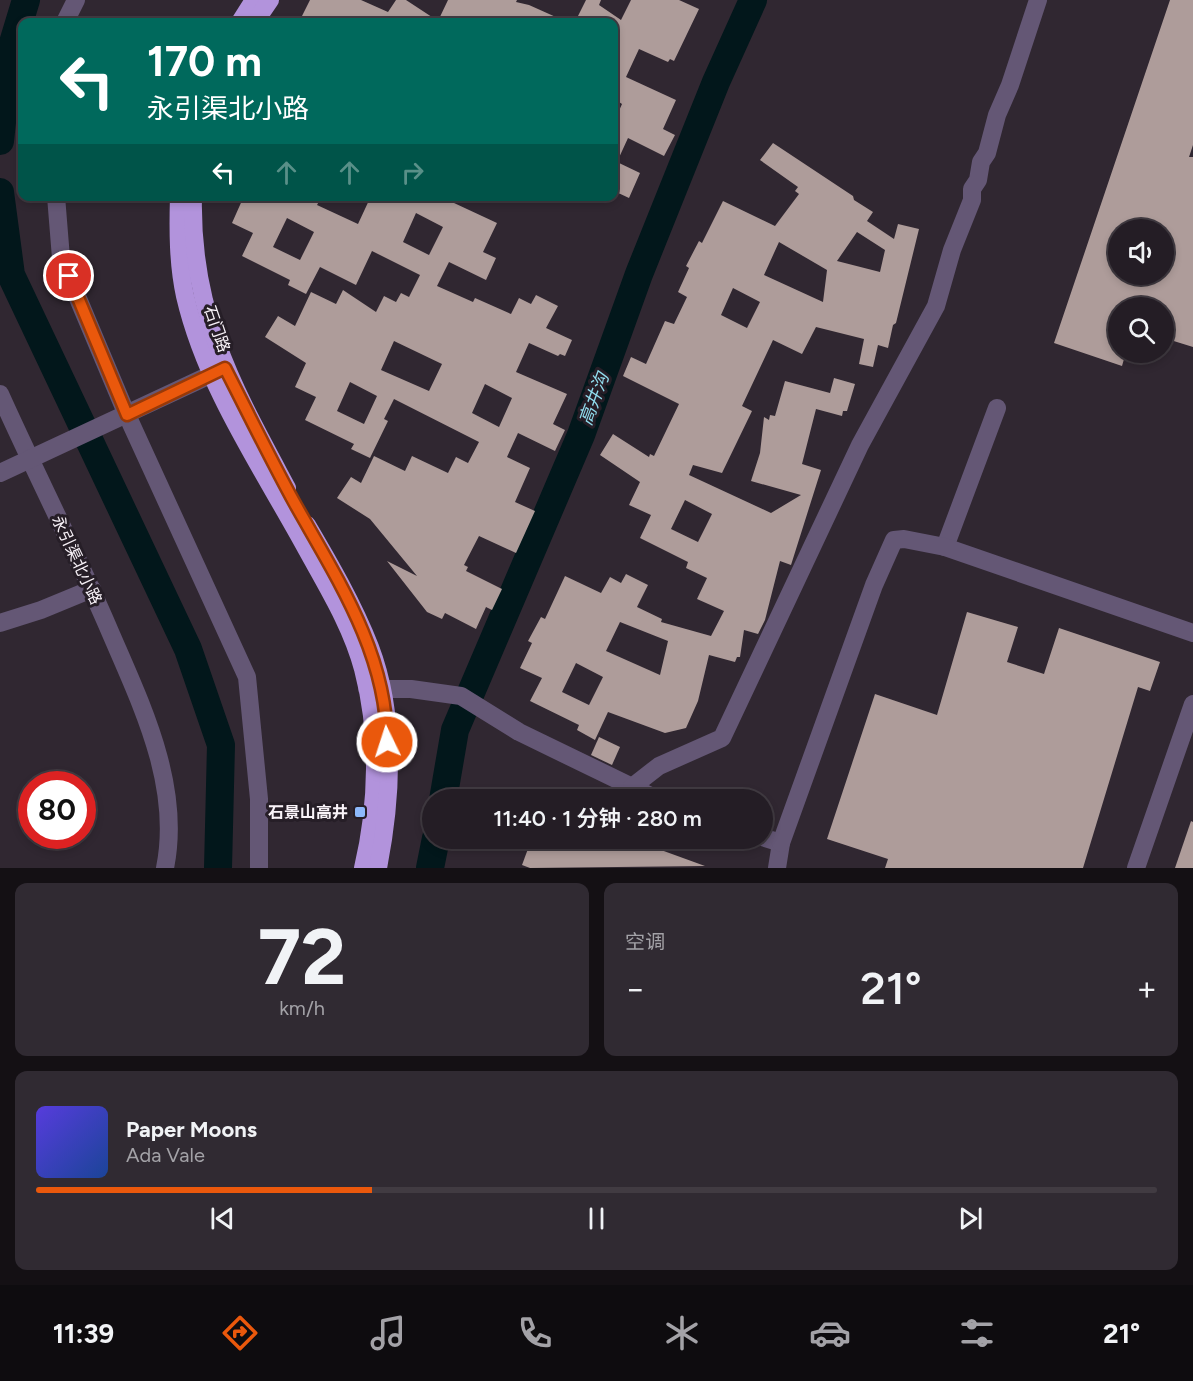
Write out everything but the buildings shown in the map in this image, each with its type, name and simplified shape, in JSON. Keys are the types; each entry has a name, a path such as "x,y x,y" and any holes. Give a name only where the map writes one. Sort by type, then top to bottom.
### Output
{"highway":[{"path":"243,18 254,0"},
{"path":"258,18 270,0"},
{"name":"石门路","path":"179,201 178,237 185,296 218,371 331,593 374,688 387,724 387,803 378,868"},
{"name":"石门路","path":"193,201 192,232 201,297 218,371"},
{"name":"石门路","path":"363,868 372,814 374,688"}],"street":[{"path":"67,18 76,0"},
{"path":"632,787 658,766 722,738 860,445 936,306 952,250 972,200 972,189 978,180 981,162 987,153 997,115 1010,85 1038,0"},
{"path":"56,201 62,258 127,415 247,677 259,799 259,868"},
{"path":"0,473 218,371"},
{"name":"永引渠北小路","path":"0,394 36,457 142,705 164,779 168,822 165,868"},
{"path":"945,547 997,408"},
{"path":"777,868 781,843 894,540 904,539 945,547 1193,633"},
{"path":"0,622 41,610 92,589"},
{"path":"374,688 429,691 461,696 519,732 636,789"},
{"path":"1136,868 1193,704"},
{"path":"773,840 781,843"}],"waterway":[{"path":"21,18 26,0"},
{"name":"高井沟","path":"445,789 455,730 581,435 639,274 716,82 753,0"},
{"path":"0,141 9,56 18,26"},
{"path":"0,192 11,275 188,649 221,745 218,868"},
{"name":"高井沟","path":"430,868 434,849"}],"place":[{"name":"石景山高井","path":"360,812"}],"route":[{"path":"69,276 127,415 225,368 285,485 346,594 370,648 381,687 387,724 387,742"}]}
